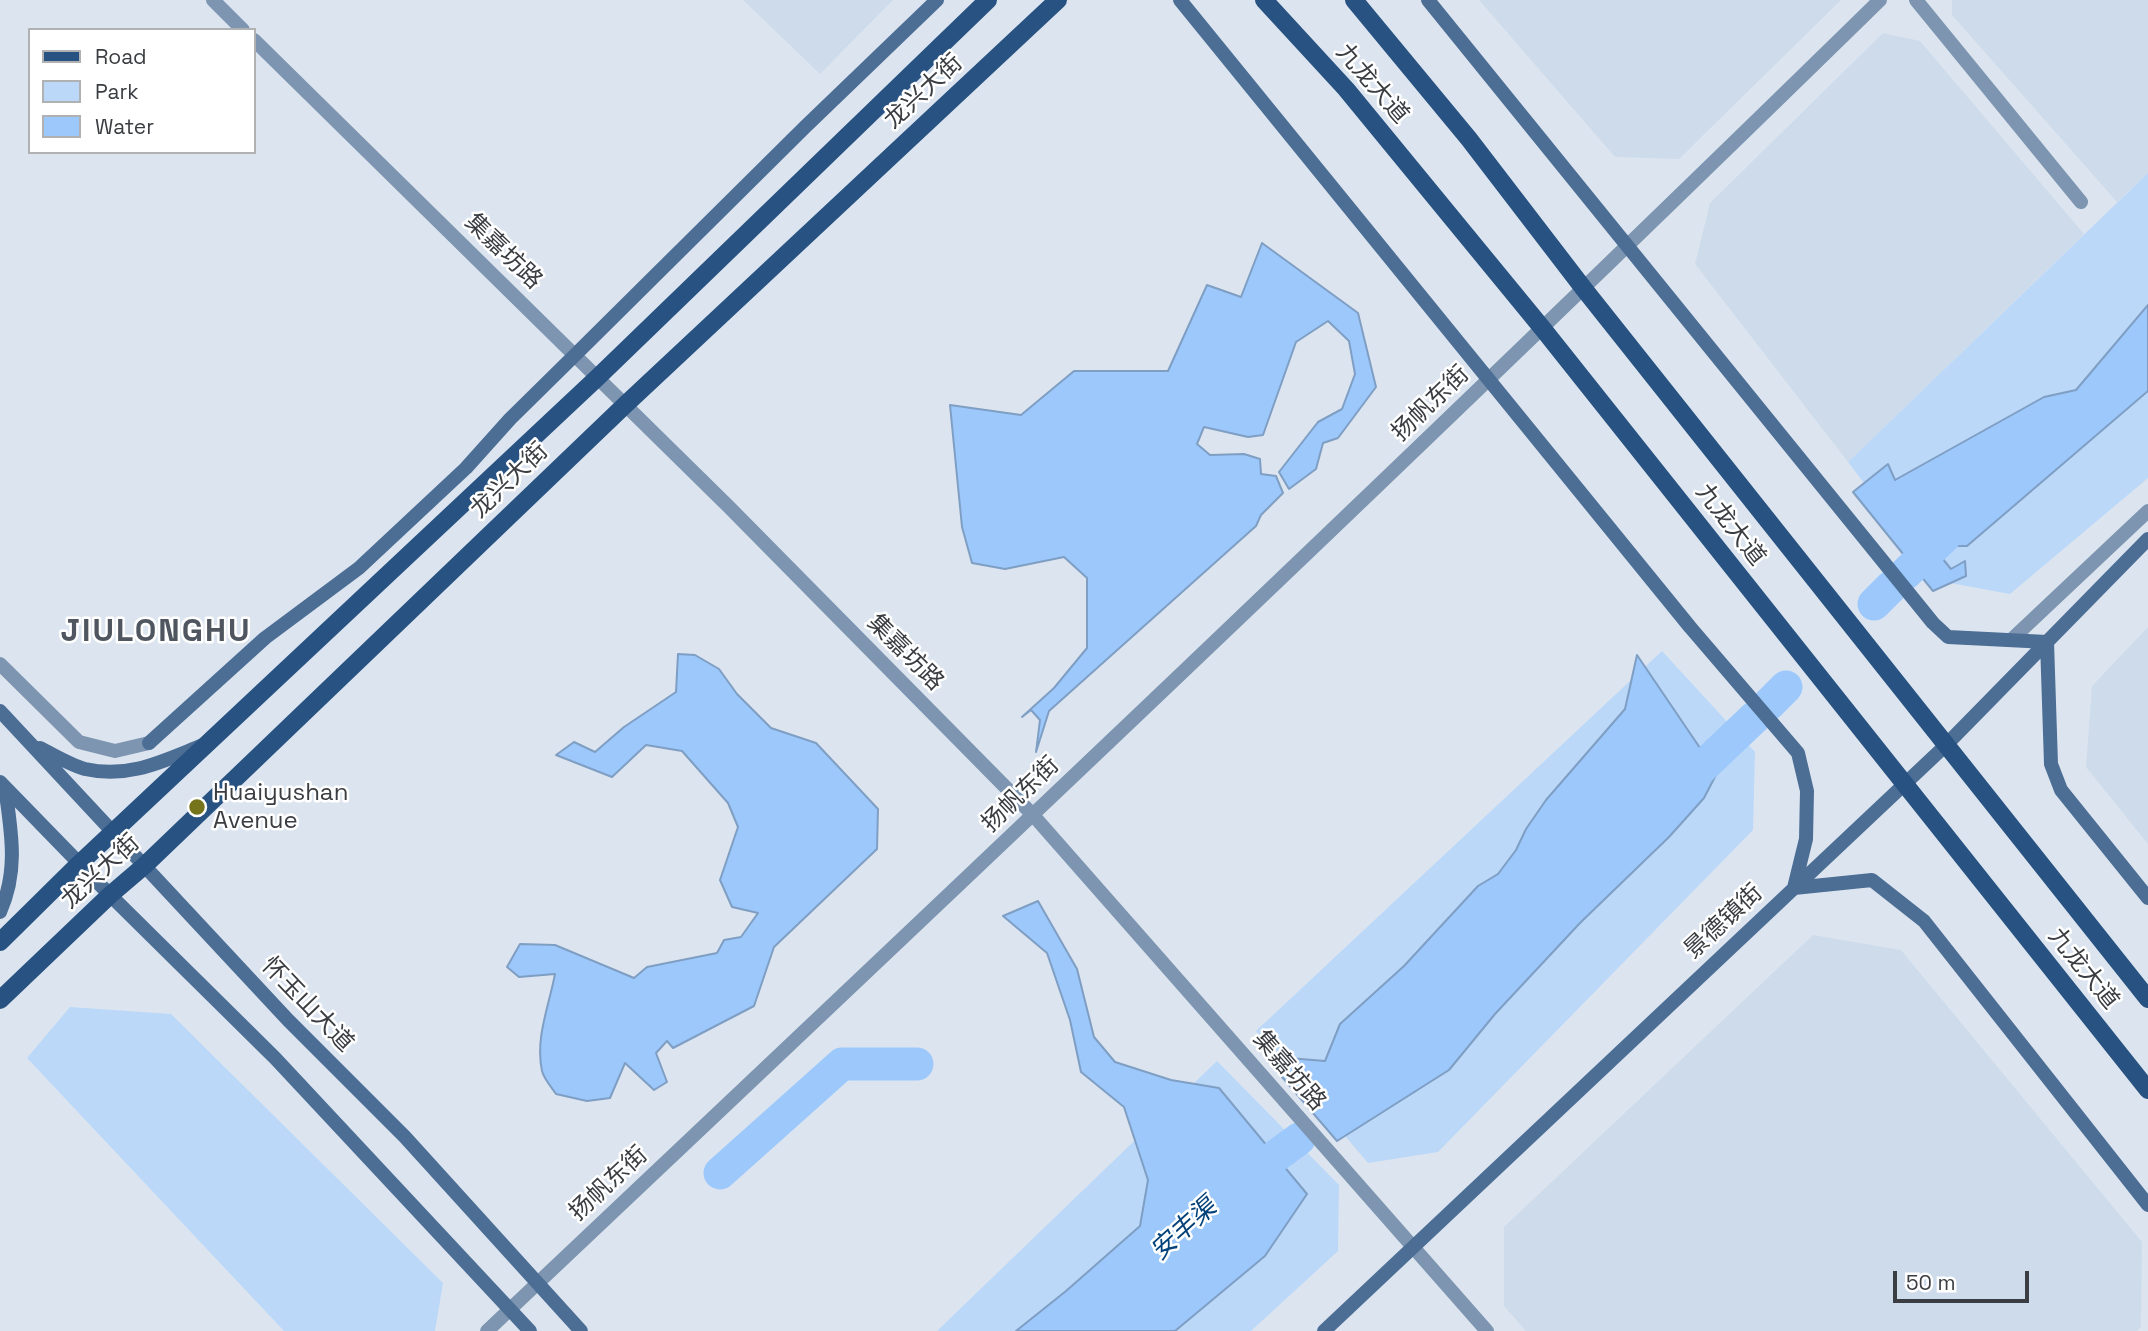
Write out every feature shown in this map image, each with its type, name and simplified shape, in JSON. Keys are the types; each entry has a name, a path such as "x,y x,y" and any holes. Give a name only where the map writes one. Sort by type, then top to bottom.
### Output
{"main road":[{"path":"149,743 265,638 359,568 466,468 510,419 937,0"},
{"name":"龙兴大街","path":"0,942 79,864 598,377 988,0"},
{"name":"龙兴大街","path":"0,1000 144,866 625,405 1058,0"},
{"path":"1042,14 1072,0"},
{"path":"1180,0 1690,627 1798,754 1807,791 1806,839 1794,888 1872,880 1924,921 2148,1205"},
{"path":"1249,0 1269,5"},
{"name":"九龙大道","path":"1354,0 1469,139 1584,289 2148,999"},
{"path":"1428,0 1933,623 1948,637 2047,642 2050,764 2061,790 2148,898"},
{"name":"九龙大道","path":"1269,5 1346,89 1543,329 2148,1090"},
{"name":"景德镇街","path":"1324,1331 1945,746 2148,539"},
{"name":"怀玉山大道","path":"0,711 288,1020 405,1137 581,1331"},
{"path":"32,745 84,769 113,772 142,770 210,742"},
{"path":"0,912 9,892 13,846 2,784"},
{"path":"2,784 275,1058 530,1331"}],"street":[{"path":"213,0 241,28"},
{"name":"扬帆东街","path":"487,1331 1033,816 1543,329 1880,0"},
{"path":"1916,0 2081,202"},
{"name":"集嘉坊路","path":"256,42 739,517 1033,816 1487,1331"},
{"path":"2011,640 2148,510"},
{"path":"0,664 79,742 115,751 149,743"},
{"path":"0,813 13,846"}],"shaded area":[{"path":"743,0 893,0 820,74"},
{"path":"1479,0 1841,0 1679,159 1615,157"},
{"path":"1952,0 2148,0 2148,173 2117,202 1952,15"},
{"path":"1883,33 1920,41 2084,234 1848,462 1695,264 1710,203"},
{"path":"2148,627 2148,844 2086,767 2092,686"},
{"path":"1813,935 1901,950 2142,1242 2141,1327 2137,1331 1526,1331 1504,1306 1504,1227"}],"green space":[{"path":"2148,173 2148,478 2010,594 1939,581 1848,462"},
{"path":"1662,651 1755,752 1753,830 1438,1152 1368,1163 1256,1031"},
{"path":"70,1007 171,1014 443,1283 435,1331 284,1331 27,1058"},
{"path":"1217,1061 1339,1185 1338,1251 1251,1331 937,1331"}],"water":[{"path":"1262,243 1358,313 1376,387 1338,438 1323,443 1316,469 1289,489 1279,472 1318,422 1342,409 1355,374 1349,341 1328,321 1296,342 1263,435 1248,437 1204,427 1197,444 1210,455 1244,454 1260,459 1261,474 1276,476 1283,493 1261,515 1256,526 1049,711 1036,752 1040,720 1031,710 1022,717 1054,688 1087,648 1087,578 1064,557 1005,569 972,563 962,527 950,405 1021,415 1074,371 1168,371 1207,285 1241,297"},
{"path":"2148,305 2148,391 1967,546 1953,546 1942,558 1951,569 1965,561 1966,576 1933,591 1853,492 1888,464 1895,480 2044,397 2076,390"},
{"path":"678,654 695,655 719,669 737,694 771,728 816,743 878,809 877,849 774,947 754,1006 673,1048 667,1041 656,1053 667,1082 654,1090 625,1063 610,1098 587,1101 556,1094 543,1074 540,1059 541,1034 555,974 519,977 507,967 520,944 555,945 634,978 647,967 717,953 724,940 741,937 758,913 732,907 720,880 738,827 728,803 682,751 646,745 612,777 556,755 574,742 595,752 624,727 676,692"},
{"path":"1637,655 1717,773 1704,798 1669,837 1580,923 1495,1014 1449,1070 1337,1141 1264,1056 1325,1061 1340,1024 1404,966 1478,886 1498,874 1546,800 1625,709"},
{"path":"1038,901 1077,969 1094,1037 1115,1062 1171,1080 1219,1088 1307,1194 1265,1256 1175,1331 1016,1331 1140,1226 1148,1180 1124,1107 1081,1072 1070,1020 1047,953 1003,916"}],"waterway":[{"path":"1906,573 1945,536"},
{"path":"1874,604 1891,587"},
{"path":"1769,704 1786,687"},
{"path":"1677,791 1754,718"},
{"path":"720,1173 842,1064 917,1064"},
{"name":"安丰渠","path":"1239,1183 1299,1139"}],"place":[{"name":"Huaiyushan Avenue","path":"197,807"}],"district":[{"name":"JIULONGHU","path":"156,632"}]}
